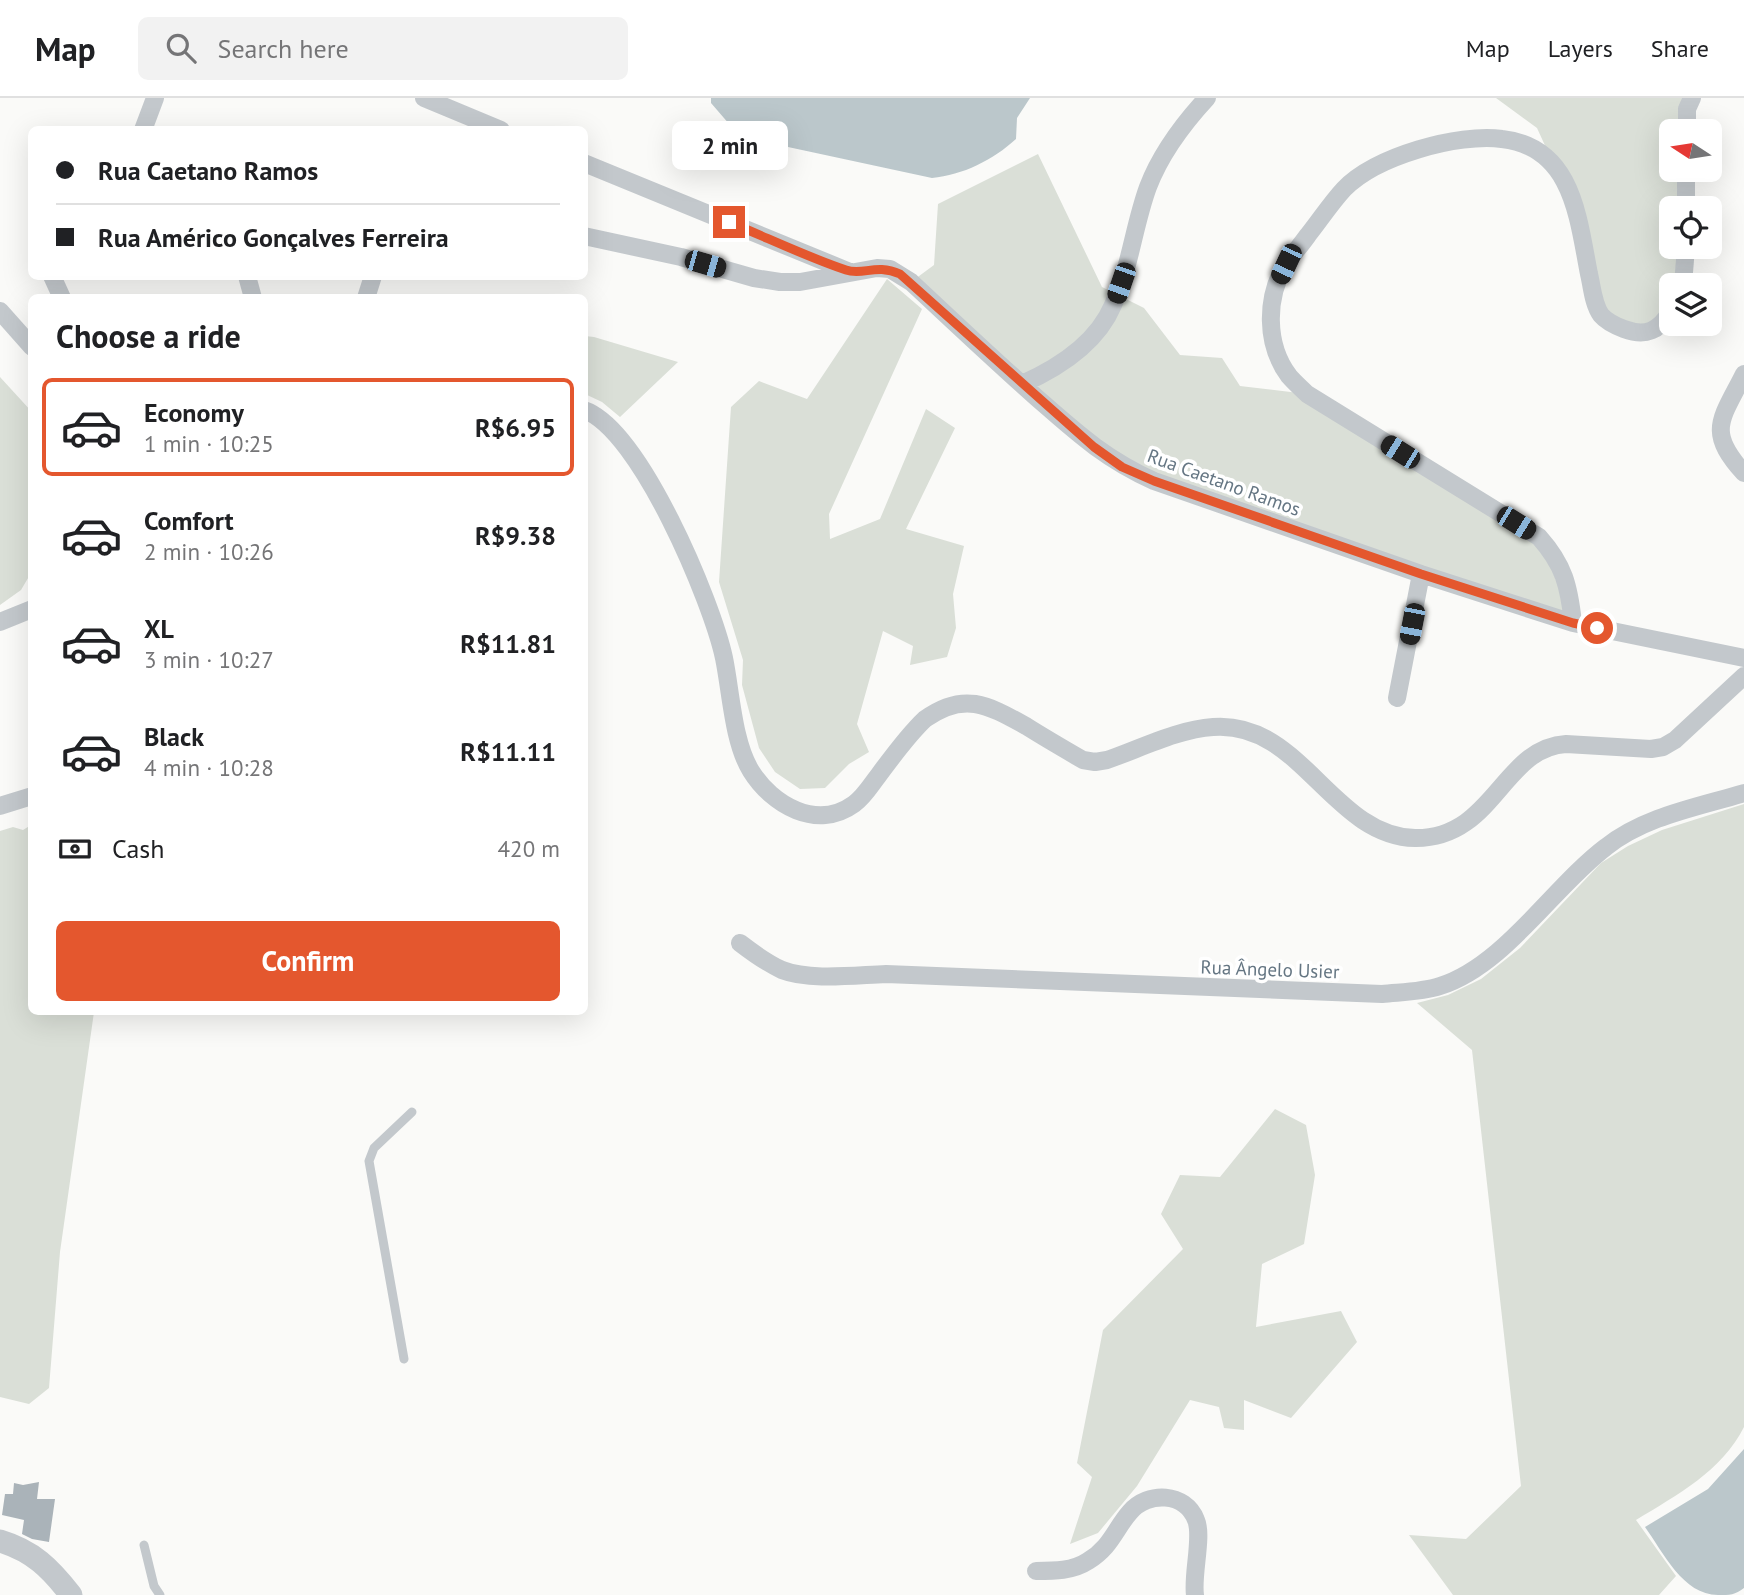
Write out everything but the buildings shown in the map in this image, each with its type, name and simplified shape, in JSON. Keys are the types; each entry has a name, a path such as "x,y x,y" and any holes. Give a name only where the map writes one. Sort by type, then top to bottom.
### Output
{"street":[{"path":"144,126 155,98"},
{"path":"424,98 491,126"},
{"path":"1022,384 1051,371 1086,343 1103,323 1113,306 1121,283 1149,186 1170,142 1207,98"},
{"path":"1687,119 1687,109 1692,98"},
{"path":"1573,623 1570,592 1563,571 1553,553 1539,537 1307,394 1289,377 1278,359 1272,339 1271,313 1275,288 1286,264 1345,188 1371,169 1394,158 1440,144 1484,136 1508,139 1530,147 1553,163 1567,184 1576,206 1594,296 1601,314 1615,325 1635,333 1652,332 1659,327"},
{"path":"588,165 850,272"},
{"name":"Rua Caetano Ramos","path":"588,237 780,282 800,282 877,268 890,270 900,274 1094,447 1122,467 1154,481 1421,574 1573,623 1744,658"},
{"path":"0,311 28,342"},
{"path":"1744,374 1722,423 1720,438 1726,451 1744,473"},
{"path":"588,412 606,423 624,441 648,477 709,606 724,656 740,741 750,770 765,789 785,807 805,814 824,816 854,804 925,719 947,706 971,703 994,709 1083,760 1094,762 1196,729 1215,727 1249,730 1277,744 1355,814 1374,827 1395,835 1431,838 1465,824 1480,812 1538,751 1553,745 1566,744 1651,749 1663,747 1675,740 1744,676"},
{"path":"1397,698 1421,574"},
{"path":"0,622 28,611"},
{"name":"Rua Ângelo Usier","path":"740,943 784,971 811,975 886,974 1382,994 1414,991 1439,986 1480,965 1607,845 1653,820 1744,793"},
{"path":"0,806 28,797"},
{"path":"1036,1570 1060,1571 1088,1562 1112,1540 1130,1511 1151,1499 1173,1497 1188,1507 1197,1522 1195,1595"},
{"path":"0,1541 21,1547 40,1559 66,1592"}],"lane":[{"path":"404,1359 369,1161 374,1148 412,1112"},
{"path":"144,1545 154,1586 160,1595"}],"shaded area":[{"path":"711,98 1030,98 1017,118 1016,139 1007,147 966,170 932,178 788,147 730,125 711,103"},
{"path":"1496,98 1692,98 1689,119 1659,119 1659,182 1686,182 1686,196 1659,196 1659,259 1685,259 1684,273 1659,273 1659,324 1652,332 1601,314 1553,163 1537,128"},
{"path":"1038,154 1102,287 1144,308 1180,355 1222,358 1240,386 1307,394 1539,537 1573,623 1122,467 911,282 934,265 938,204"},
{"path":"887,279 922,309 829,514 830,539 880,519 926,409 955,428 906,529 964,546 953,594 956,628 947,657 910,665 913,646 883,631 857,724 869,752 849,764 825,788 800,789 775,772 759,748 742,685 743,660 719,582 731,407 759,381 807,399"},
{"path":"588,336 678,362 620,417 602,402 588,395"},
{"path":"0,377 28,408 28,578 21,590 0,605"},
{"path":"1744,804 1744,1427 1724,1457 1711,1469 1636,1520 1676,1576 1659,1595 1453,1595 1409,1535 1466,1539 1521,1486 1472,1050 1417,1003 1448,995 1481,979 1520,948 1601,863 1628,846 1662,830"},
{"path":"13,827 23,830 28,827 28,1015 94,1015 60,1252 49,1388 29,1404 0,1397 0,831"},
{"path":"1275,1109 1306,1125 1315,1175 1304,1244 1262,1264 1256,1327 1341,1311 1357,1342 1291,1418 1244,1400 1244,1430 1224,1428 1219,1407 1190,1400 1137,1486 1098,1533 1070,1544 1092,1477 1077,1463 1103,1330 1183,1249 1161,1214 1180,1175 1220,1177"},
{"path":"1744,1449 1744,1588 1729,1595 1706,1593 1684,1580 1645,1527 1708,1489"}],"route":[{"path":"729,222 850,272 877,268 900,274 1094,447 1122,467 1154,481 1421,574 1573,623 1597,628"}]}
